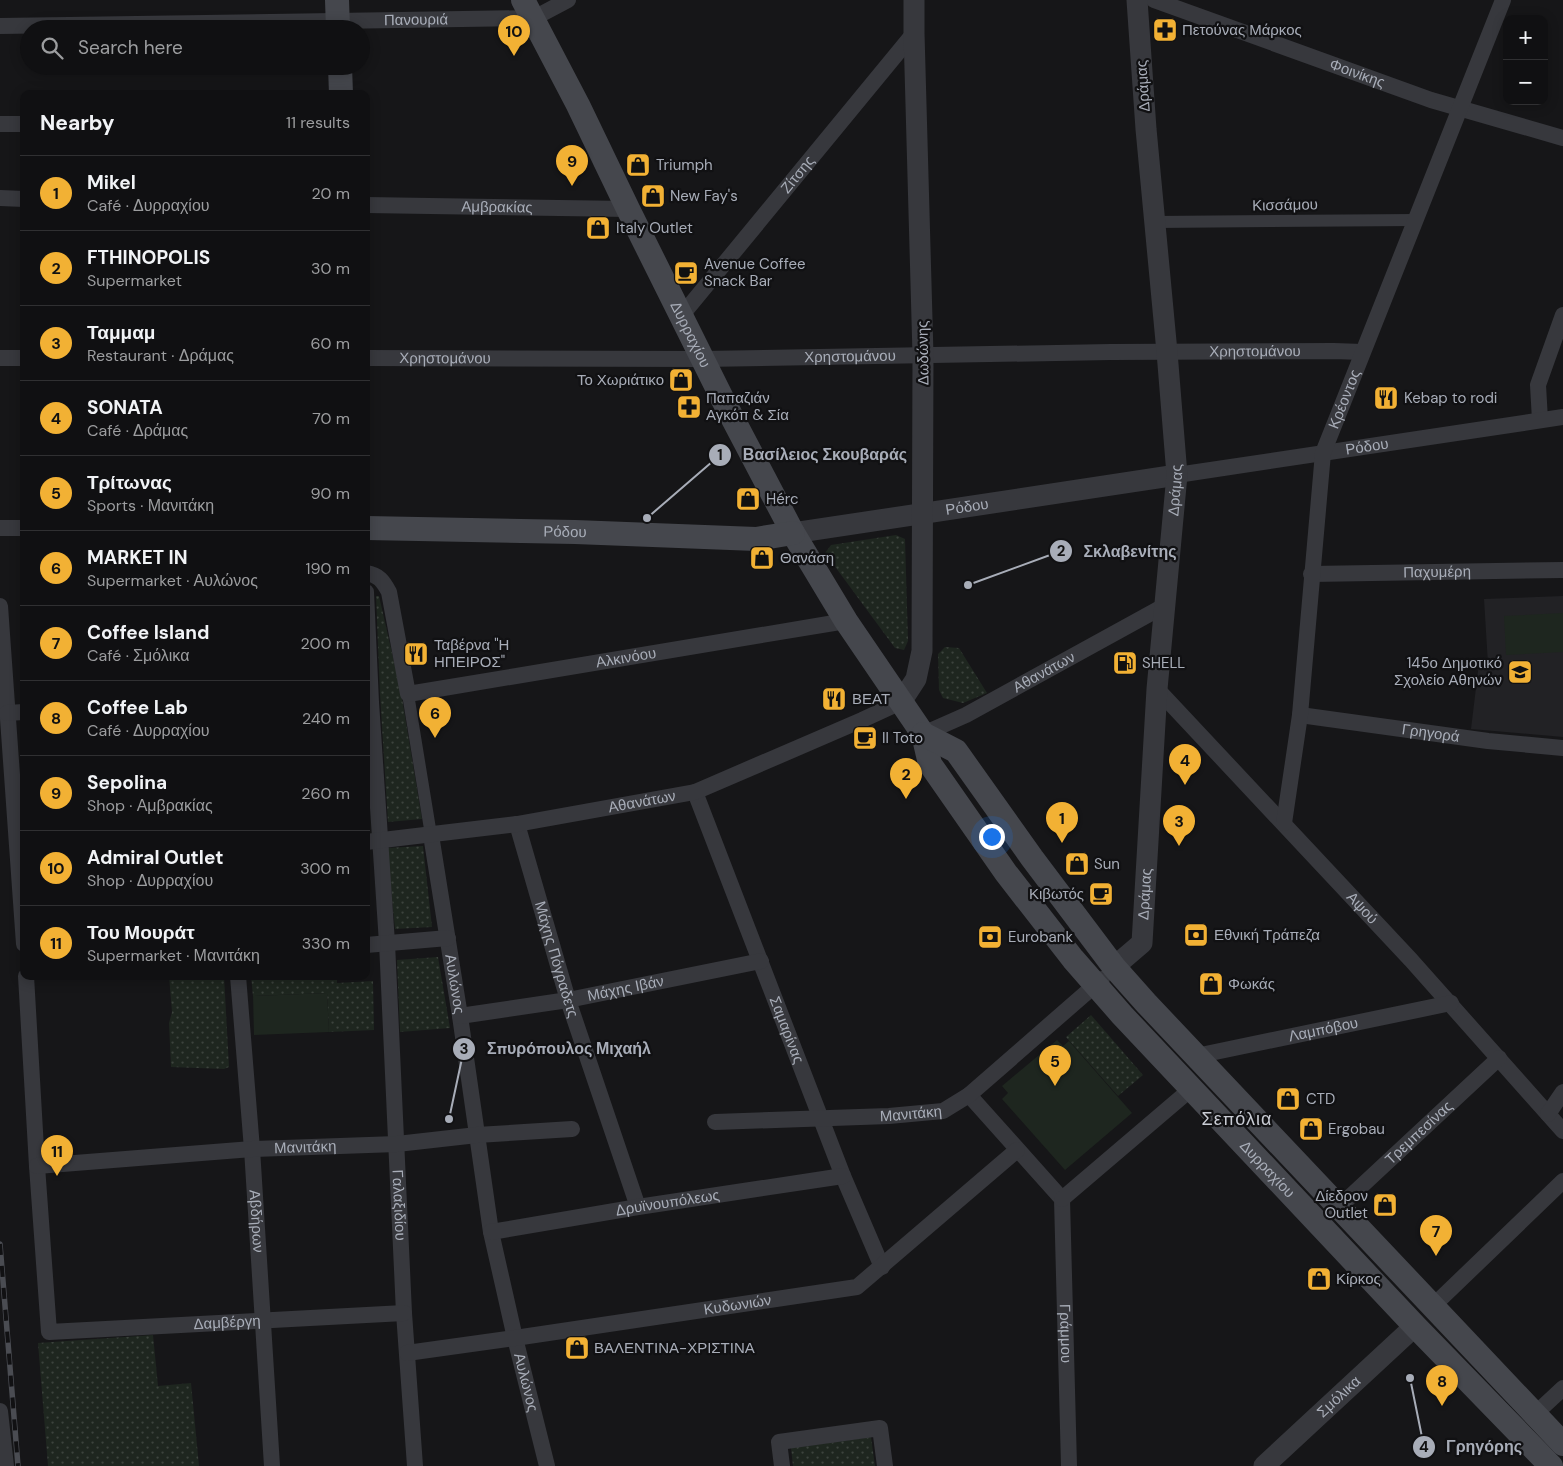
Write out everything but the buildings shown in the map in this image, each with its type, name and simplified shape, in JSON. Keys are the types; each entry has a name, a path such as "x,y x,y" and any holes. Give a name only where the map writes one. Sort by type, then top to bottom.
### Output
{"main road":[{"name":"Δυρραχίου","path":"528,9 578,105 702,359 793,533 846,621 923,734 930,764 1006,873 1096,986 1415,1326 1550,1466"},
{"path":"341,75 342,90"},
{"name":"Ρόδου","path":"370,528 585,532 756,539 793,533"},
{"name":"Δυρραχίου","path":"923,734 956,751 1032,858 1114,967 1563,1444"}],"street":[{"path":"528,9 568,0"},
{"name":"Δωδώνης","path":"901,702 916,680 922,651 923,356 914,0"},
{"name":"Δράμας","path":"1114,967 1142,943 1157,689 1177,475 1146,129 1137,0"},
{"name":"Φοινίκης","path":"1154,0 1431,100 1563,138"},
{"name":"Κρέοντος","path":"1284,823 1300,714 1311,574 1324,453 1362,352 1503,0"},
{"name":"Πανουριά","path":"225,20 528,9"},
{"name":"Πανουριά","path":"0,26 20,25"},
{"name":"Ζίτσης","path":"682,315 914,33"},
{"path":"0,124 20,124"},
{"path":"0,198 20,199"},
{"name":"Αμβρακίας","path":"370,205 628,209"},
{"name":"Κισσάμου","path":"1155,222 1416,220"},
{"path":"1540,420 1538,386 1563,315"},
{"name":"Χρηστομάνου","path":"370,358 702,359 1110,352 1362,352"},
{"path":"0,358 20,358"},
{"name":"Ρόδου","path":"793,533 1563,417"},
{"path":"0,528 20,528"},
{"name":"Παχυμέρη","path":"1311,574 1563,570"},
{"name":"Αυλώνος","path":"370,574 383,580 390,592 448,938 491,1232 547,1466"},
{"path":"0,606 20,866"},
{"name":"Αθανάτων","path":"923,734 966,715 1164,606"},
{"name":"Αλκινόου","path":"408,694 846,621"},
{"name":"Αψού","path":"1157,689 1451,1003 1563,1131"},
{"name":"Αθανάτων","path":"372,841 518,824 695,792 901,702"},
{"path":"7,713 20,712"},
{"name":"Γρηγορά","path":"1300,714 1488,741 1563,748"},
{"path":"370,772 372,841 387,943"},
{"name":"Σαμαρίνας","path":"695,792 821,1118 882,1267"},
{"name":"Μάχης Πόγραδετς","path":"518,824 568,1000 638,1208"},
{"path":"370,945 448,938"},
{"name":"Γαλαξιδίου","path":"387,943 404,1312 415,1466"},
{"name":"Μάχης Ιβάν","path":"460,1016 568,1000 761,961"},
{"name":"Μανιτάκη","path":"716,1122 889,1116 943,1110 969,1095 1080,997 1096,986 1114,967"},
{"path":"26,980 37,1166"},
{"name":"Αβδήρων","path":"238,980 252,1149 272,1466"},
{"name":"Λαμπόβου","path":"1196,1056 1451,1003"},
{"name":"Τρεμπεσίνας","path":"1339,1208 1499,1058"},
{"path":"969,1095 1062,1200 1191,1088"},
{"path":"1548,1114 1563,1092"},
{"name":"Μανιτάκη","path":"37,1166 252,1149 397,1144 477,1134 572,1129"},
{"name":"Κυδωνιών","path":"407,1353 857,1287 1017,1150"},
{"name":"Δαμβέργη","path":"37,1166 49,1332 404,1312"},
{"name":"Δρυϊνουπόλεως","path":"491,1232 844,1176"},
{"path":"1432,1307 1563,1181"},
{"name":"Γράμμου","path":"1062,1200 1068,1466"},
{"name":"Σμόλικα","path":"1264,1466 1415,1326"},
{"path":"1534,1415 1563,1388"},
{"path":"0,1411 6,1466"},
{"path":"782,1466 779,1442 880,1428 885,1466"}],"shaded area":[{"path":"896,535 905,539 908,641 904,650 895,648 825,553 831,545"},
{"path":"376,596 379,596 401,692 422,819 388,822"},
{"name":"145ο Δημοτικό Σχολείο Αθηνών","path":"1563,596 1563,737 1471,729 1479,663 1488,664 1484,599"},
{"path":"1563,613 1563,652 1506,655 1504,616"},
{"path":"945,647 959,648 987,693 963,703 943,698 939,690 938,654"},
{"path":"423,846 432,927 395,929 387,848"},
{"path":"438,957 450,1028 400,1032 397,960"},
{"path":"169,980 224,980 229,1067 224,1069 171,1067 169,1023 172,1012"},
{"path":"251,980 337,980 337,983 373,981 374,1030 329,1032 327,993 253,996"},
{"path":"327,993 329,1032 254,1035 253,996"},
{"path":"1091,1015 1143,1075 1118,1096 1066,1037"},
{"path":"1057,1040 1063,1046 1069,1041 1132,1113 1065,1170 1002,1099 1008,1093 1002,1086"},
{"path":"153,1335 158,1386 191,1383 199,1466 48,1466 38,1343"},
{"path":"871,1437 875,1466 793,1466 791,1448"}],"railway":[{"path":"0,1244 18,1466"}],"place":[{"name":"Πετούνας Μάρκος","path":"1165,30"},
{"name":"Admiral Outlet","path":"514,56"},
{"name":"Triumph","path":"638,165"},
{"name":"Sepolina","path":"572,186"},
{"name":"New Fay's","path":"653,196"},
{"name":"Italy Outlet","path":"598,228"},
{"name":"Avenue Coffee Snack Bar","path":"686,273"},
{"name":"Το Χωριάτικο","path":"681,380"},
{"name":"Kebap to rodi","path":"1386,398"},
{"name":"Παπαζιάν Αγκόπ & Σία","path":"689,407"},
{"name":"Hérc","path":"748,499"},
{"name":"Βασίλειος Σκουβαράς","path":"647,518"},
{"name":"Θανάση","path":"762,558"},
{"name":"Σκλαβενίτης","path":"968,585"},
{"name":"Ταβέρνα \"Η ΗΠΕΙΡΟΣ\"","path":"416,654"},
{"name":"SHELL","path":"1125,663"},
{"name":"145ο Δημοτικό Σχολείο Αθηνών","path":"1520,672"},
{"name":"ΒΕΑΤ","path":"834,699"},
{"name":"MARKET IN","path":"435,738"},
{"name":"Il Toto","path":"865,738"},
{"name":"SONATA","path":"1185,785"},
{"name":"FTHINOPOLIS","path":"906,799"},
{"name":"Mikel","path":"1062,843"},
{"name":"Ταμμαμ","path":"1179,846"},
{"name":"Sun","path":"1077,864"},
{"name":"Κιβωτός","path":"1101,894"},
{"name":"Εθνική Τράπεζα","path":"1196,935"},
{"name":"Eurobank","path":"990,937"},
{"name":"Φωκάς","path":"1211,984"},
{"name":"Τρίτωνας","path":"1055,1086"},
{"name":"CTD","path":"1288,1099"},
{"name":"Σπυρόπουλος Μιχαήλ","path":"449,1119"},
{"name":"Ergobau","path":"1311,1129"},
{"name":"Του Μουράτ","path":"57,1176"},
{"name":"Δίεδρον Outlet","path":"1385,1205"},
{"name":"Coffee Island","path":"1436,1256"},
{"name":"Κίρκος","path":"1319,1279"},
{"name":"ΒΑΛΕΝΤΙΝΑ-ΧΡΙΣΤΙΝΑ","path":"577,1348"},
{"name":"Γρηγόρης","path":"1410,1378"},
{"name":"Coffee Lab","path":"1442,1406"}],"district":[{"name":"Σεπόλια","path":"1237,1119"}]}
